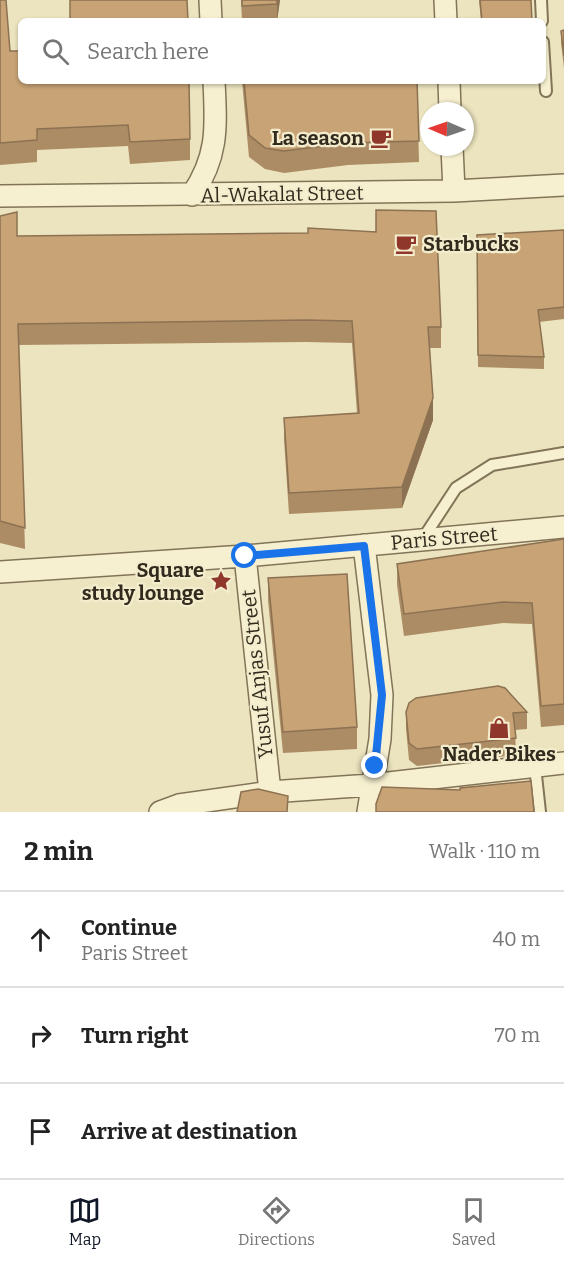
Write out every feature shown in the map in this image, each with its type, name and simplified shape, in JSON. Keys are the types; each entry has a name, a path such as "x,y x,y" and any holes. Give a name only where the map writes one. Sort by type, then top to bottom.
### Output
{"street":[{"path":"210,0 211,18"},
{"path":"445,0 446,18"},
{"path":"192,195 203,180 215,146 214,84"},
{"path":"449,84 450,102"},
{"path":"452,156 454,191"},
{"name":"Al-Wakalat Street","path":"0,196 454,191 564,185"},
{"name":"Paris Street","path":"0,572 245,556 564,527"},
{"path":"364,546 382,695 380,739 370,785 368,812"},
{"name":"Yusuf Anjas Street","path":"245,556 270,792"},
{"path":"160,812 179,805 270,792 370,785 564,762"}],"lane":[{"path":"541,0 542,18"},
{"path":"546,84 546,91"},
{"path":"422,540 456,488 492,465 564,453"},
{"path":"535,766 540,812"}],"building":[{"path":"0,0 6,0 10,51 18,51 18,84 189,84 190,139 130,142 128,125 37,129 37,140 0,143"},
{"path":"70,0 187,0 188,18 70,18"},
{"path":"242,0 277,0 277,4 242,6"},
{"path":"480,0 531,0 532,18 482,18"},
{"path":"564,30 564,56 561,31"},
{"path":"244,84 417,84 419,141 348,143 284,151 265,148 249,135"},
{"path":"376,210 436,211 441,327 428,327 433,398 402,487 289,493 284,418 359,413 352,321 18,324 25,528 0,521 0,216 17,212 17,236 308,233 308,228 376,232"},
{"path":"564,230 564,307 538,310 544,357 478,355 477,235"},
{"path":"564,539 564,704 541,706 532,603 503,602 404,614 397,564"},
{"path":"347,574 357,727 283,732 268,578"},
{"path":"498,686 505,688 527,712 513,713 516,738 417,749 409,743 406,712 409,703 416,698"},
{"path":"531,781 534,812 376,812 376,804 382,787 460,790 460,788"},
{"path":"258,789 288,796 287,812 237,812 241,792"}],"place":[{"name":"La season","path":"381,138"},
{"name":"Starbucks","path":"406,244"},
{"name":"Square study lounge","path":"221,581"},
{"name":"Nader Bikes","path":"499,728"}],"route":[{"path":"245,556 364,546 382,695 380,739 375,766"}]}
